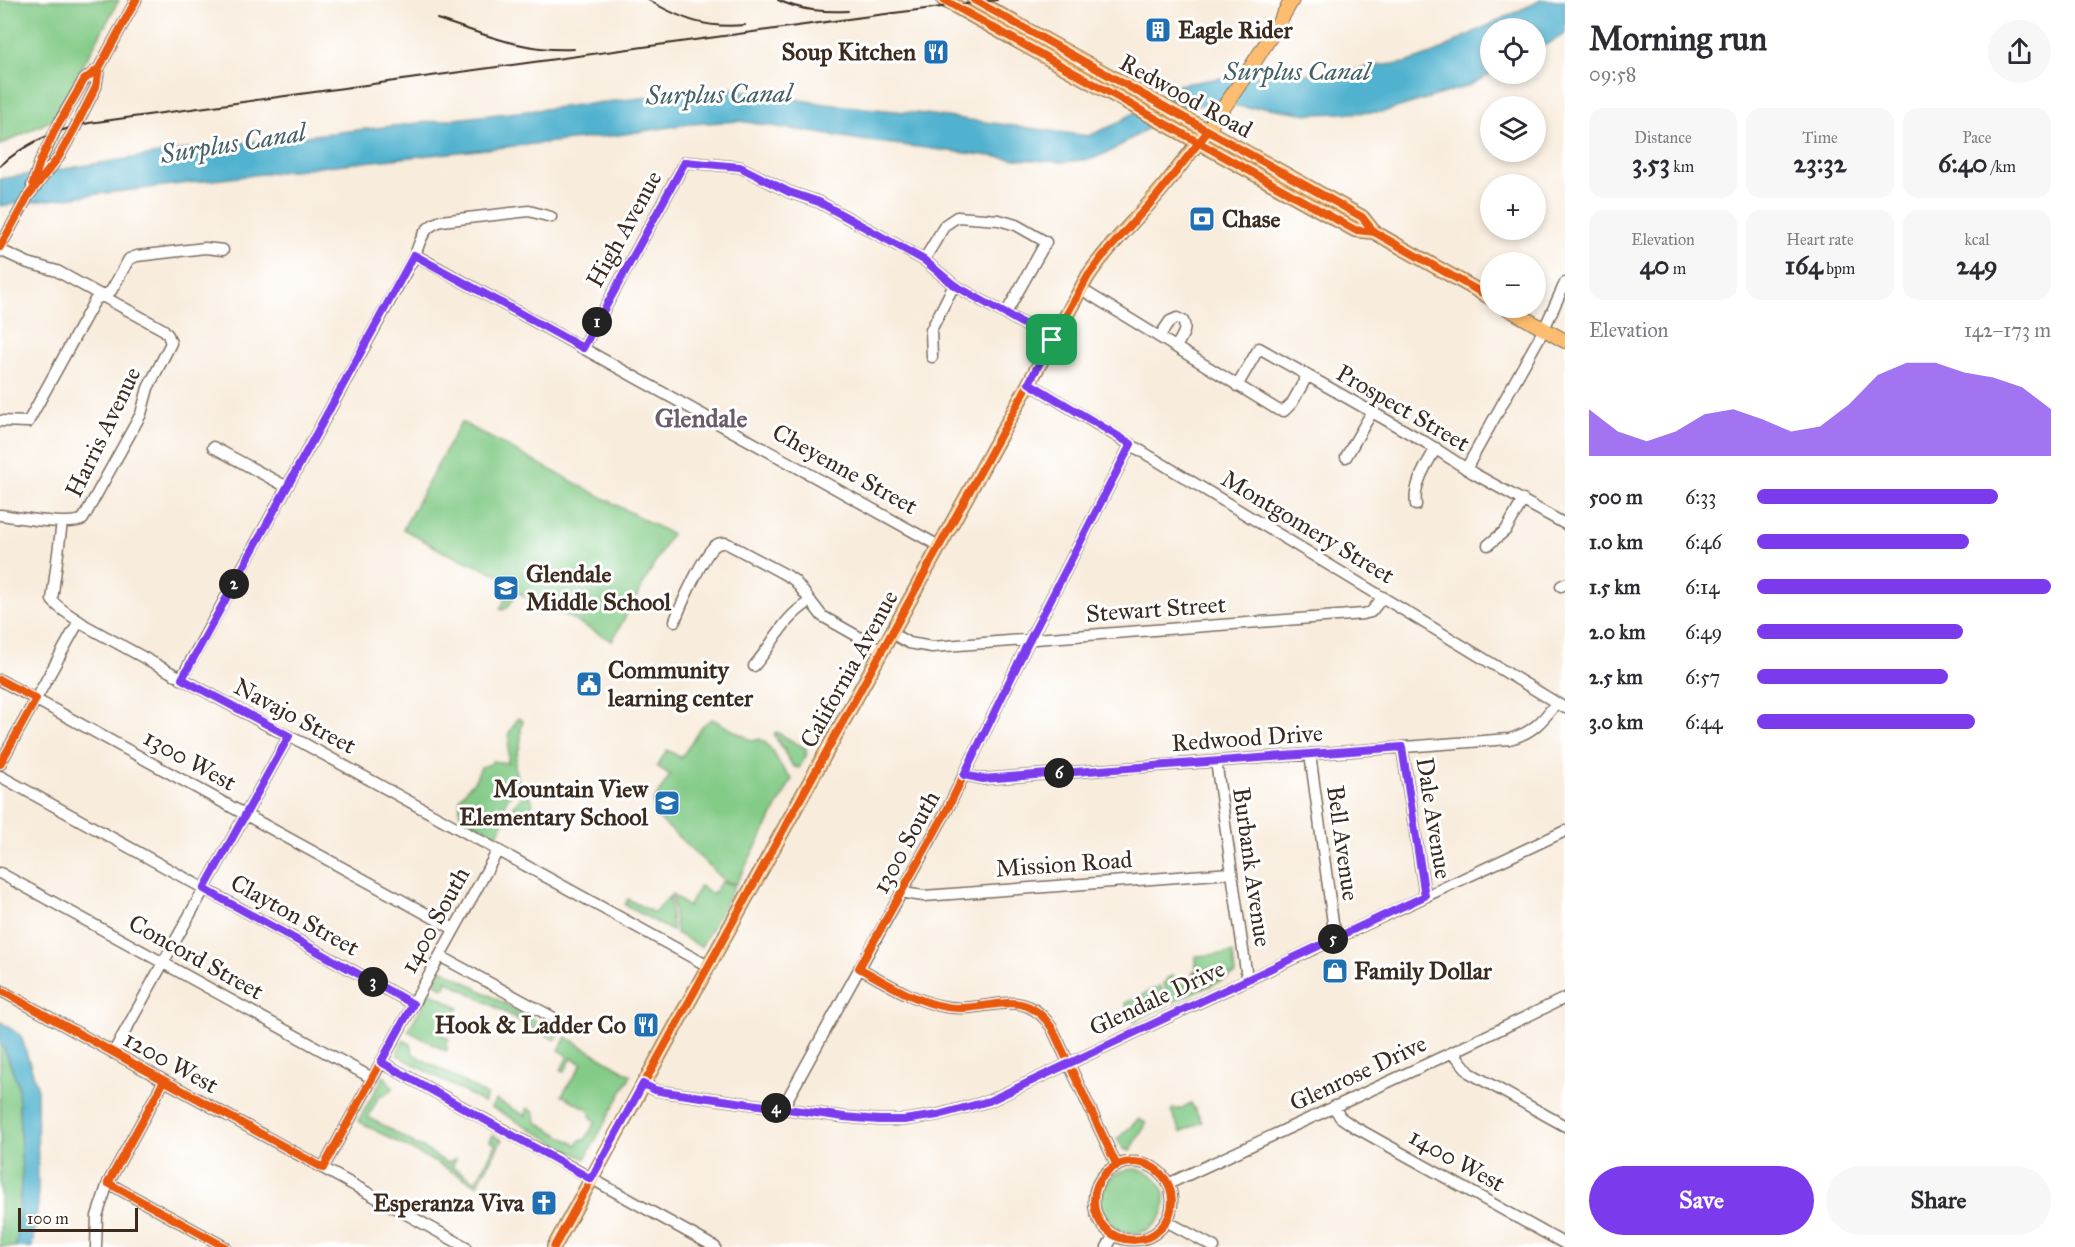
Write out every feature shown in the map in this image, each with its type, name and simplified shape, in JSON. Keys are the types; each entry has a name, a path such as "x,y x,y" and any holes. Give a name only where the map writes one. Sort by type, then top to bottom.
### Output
{"main road":[{"name":"Redwood Road","path":"944,0 979,5 1362,217 1374,232 1480,292"},
{"name":"California Avenue","path":"554,1247 1081,289 1102,257 1156,197 1208,131 1292,0"},
{"name":"Redwood Road","path":"979,5 1126,101 1199,143 1355,230 1374,232"},
{"path":"1526,318 1565,341"}],"street":[{"path":"28,196 58,158 96,87 99,68 136,0"},
{"path":"99,68 84,80 61,119 40,162 28,196 0,249 28,264 57,271 103,296"},
{"name":"High Avenue","path":"583,348 685,162 740,167 789,192 819,202 924,260"},
{"path":"182,679 414,255 425,230 431,224 441,221 529,211 551,217"},
{"path":"1006,313 1046,242 1016,225 999,220 957,217 945,225 924,260 954,285 1052,340"},
{"path":"0,421 28,422 95,300 111,291 126,263 132,257 205,248 223,250"},
{"name":"Cheyenne Street","path":"414,255 939,546"},
{"path":"1466,469 1544,328 1565,283"},
{"path":"932,357 931,330 954,285"},
{"path":"1081,289 1275,409 1284,411 1292,403 1308,376"},
{"name":"Harris Avenue","path":"62,522 78,522 85,516 141,414 148,388 171,343 164,330 103,296"},
{"path":"1159,337 1170,321 1177,318 1183,321 1185,327 1176,347"},
{"name":"Prospect Street","path":"1237,386 1259,348 1565,524"},
{"name":"Montgomery Street","path":"1029,383 1561,706"},
{"path":"1346,457 1372,412"},
{"name":"1300 South","path":"785,1109 788,1098 943,818 1030,639 1131,444"},
{"path":"213,447 287,487"},
{"path":"1416,505 1418,483 1436,448"},
{"path":"1488,545 1506,530 1523,500"},
{"path":"0,515 62,522"},
{"name":"Navajo Street","path":"62,522 52,600 86,626 708,966"},
{"path":"675,621 681,603 711,550 720,543 732,545 788,576 795,581 809,602 830,621 882,650"},
{"name":"Stewart Street","path":"891,633 909,643 928,647 1363,615 1371,612 1383,597"},
{"path":"754,666 767,651 785,621 809,602"},
{"path":"0,764 80,621"},
{"name":"1300 West","path":"0,680 454,929"},
{"name":"Redwood Drive","path":"964,775 983,779 1509,739 1521,736 1561,706"},
{"path":"113,1053 289,736"},
{"name":"Dale Avenue","path":"1402,747 1425,896"},
{"name":"Bell Avenue","path":"1310,754 1333,923 1338,937"},
{"name":"Burbank Avenue","path":"1216,761 1247,978"},
{"name":"Clayton Street","path":"0,776 413,1004"},
{"name":"Glendale Drive","path":"643,1084 665,1092 879,1120 917,1119 957,1111 989,1101 1247,978 1565,831"},
{"name":"1400 South","path":"323,1168 498,850"},
{"name":"Concord Street","path":"0,873 372,1077"},
{"name":"Mission Road","path":"902,891 924,896 1231,873"},
{"path":"440,956 552,1017"},
{"path":"859,968 917,999 947,1007 965,1008 1010,1002 1026,1005 1039,1012 1048,1022 1117,1166"},
{"name":"1200 West","path":"0,990 466,1247"},
{"name":"Glenrose Drive","path":"1168,1184 1454,1052 1565,998"},
{"path":"1454,1052 1470,1073 1565,1126"},
{"path":"381,1062 715,1247"},
{"path":"96,1247 97,1216 108,1183 164,1081"},
{"name":"1400 West","path":"1334,1107 1340,1117 1353,1126 1565,1244"},
{"path":"1129,1162 1149,1166 1160,1173 1168,1184 1172,1204 1166,1221 1156,1232 1145,1238 1126,1240 1114,1235 1100,1221 1094,1201 1100,1180 1117,1166 1129,1162"},
{"path":"108,1183 225,1247"},
{"path":"1166,1221 1214,1247"},
{"path":"1107,1247 1114,1235"}],"green space":[{"path":"0,0 119,0 54,119 0,145"},
{"path":"461,422 671,534 612,641 517,592 508,607 500,609 511,589 506,586 509,579 442,551 403,529"},
{"path":"518,718 523,721 515,764 519,782 506,801 505,820 497,835 460,816 460,797 475,780 481,767 491,764 492,761 508,763 509,733"},
{"path":"712,719 753,741 760,739 773,752 792,779 736,884 723,881 654,814 653,802 670,775 657,766 667,750 681,758 702,726"},
{"path":"776,732 807,749 805,753 807,754 799,768 793,766 784,752 785,749 774,735"},
{"path":"524,795 530,796 533,802 532,808 524,819 516,819 514,805"},
{"path":"721,882 734,885 733,889 701,947 676,933 672,894 688,907 700,886 713,894"},
{"path":"670,896 672,931 625,905 628,899 654,913"},
{"path":"1233,953 1235,974 1203,989 1196,972 1196,956"},
{"path":"442,970 560,1034 555,1040 446,980 446,986 443,988 435,983"},
{"path":"1194,971 1201,989 1172,1003 1163,983 1173,975 1182,985 1195,979 1192,972"},
{"path":"1160,986 1169,1005 1134,1021 1125,1003"},
{"path":"430,992 459,1008 441,1034 449,1039 445,1046 448,1048 446,1051 408,1031"},
{"path":"566,1037 631,1075 585,1159 491,1107 496,1100 526,1116 527,1108 535,1113 536,1122 577,1145 581,1139 585,1140 596,1121 591,1118 589,1110 562,1095 582,1064 572,1058 564,1072 561,1070 568,1056 559,1050"},
{"path":"403,1040 411,1044 413,1054 487,1095 484,1103 397,1055"},
{"path":"0,1045 4,1048 18,1084 22,1173 16,1247 0,1247"},
{"path":"384,1076 393,1088 384,1096 380,1095 368,1117 447,1163 456,1159 452,1167 476,1181 496,1145 490,1141 493,1135 502,1140 477,1185 358,1121"},
{"path":"1191,1103 1202,1122 1181,1132 1171,1111"},
{"path":"1139,1119 1146,1123 1145,1126 1130,1151 1124,1149 1117,1139"},
{"path":"1127,1169 1139,1169 1156,1178 1163,1189 1165,1201 1163,1213 1156,1224 1139,1233 1127,1233 1115,1228 1106,1219 1101,1207 1101,1195 1106,1183 1115,1174"}],"water":[{"path":"1541,0 1565,0 1565,34 1546,44 1546,18 1504,18"},
{"name":"Surplus Canal","path":"1480,29 1480,80 1468,86 1383,112 1309,114 1226,104 1191,105 1181,108 1111,151 1092,159 1063,162 1015,159 868,141 740,121 690,124 618,135 336,165 0,206 0,179 190,149 729,88 825,104 925,114 1088,136 1116,124 1178,85 1268,74 1335,74 1374,66 1406,63 1439,51"},
{"path":"0,1021 21,1036 37,1086 38,1203 32,1247 16,1247 22,1173 18,1084 4,1048 0,1045"}],"railway":[{"path":"648,0 694,21 718,25 745,25"},
{"path":"778,0 813,10 848,11"},
{"path":"0,166 42,138 89,123 997,0"},
{"path":"437,19 521,45 574,49"}],"cycle path":[{"path":"0,247 28,196 58,158 76,126 96,87 99,68 136,0"},
{"path":"944,0 1355,230 1374,232 1480,292"},
{"path":"974,0 1362,217 1374,232"},
{"path":"33,183 54,132 84,80 99,68"},
{"path":"554,1247 1088,276 1156,197 1208,131"},
{"path":"685,162 740,167 789,192 819,202 924,260 954,285 1052,340"},
{"path":"1029,383 1131,444 1026,647 947,810 859,968 901,991 935,1005 962,1008 1016,1003 1041,1014 1052,1028 1117,1166"},
{"path":"0,680 36,699 0,764"},
{"path":"643,1084 665,1092 844,1117 904,1120 937,1115 989,1101 1396,910"},
{"path":"0,990 323,1168 381,1062 591,1179"},
{"path":"164,1081 108,1183 225,1247"},
{"path":"1133,1162 1148,1165 1165,1179 1172,1201 1169,1216 1155,1233 1133,1240 1118,1237 1101,1223 1094,1201 1097,1186 1111,1169 1133,1162"}],"place":[{"name":"Eagle Rider","path":"1158,30"},
{"name":"Soup Kitchen","path":"936,52"},
{"name":"Chase","path":"1202,219"},
{"name":"Glendale Middle School","path":"506,588"},
{"name":"Community learning center","path":"589,684"},
{"name":"Mountain View Elementary School","path":"667,803"},
{"name":"Family Dollar","path":"1335,971"},
{"name":"Hook & Ladder Co","path":"646,1025"},
{"name":"Esperanza Viva","path":"544,1203"}],"district":[{"name":"Glendale","path":"701,418"}],"route":[{"path":"685,162 730,165 750,171 789,192 819,202 924,260 954,285 1052,340 1029,383 1131,444 1026,647 964,775 983,779 1402,747 1425,896 989,1101 957,1111 904,1120 844,1117 665,1092 643,1084 591,1179 381,1062 413,1004 204,889 289,736 182,679 414,255 583,348 685,162"}]}
